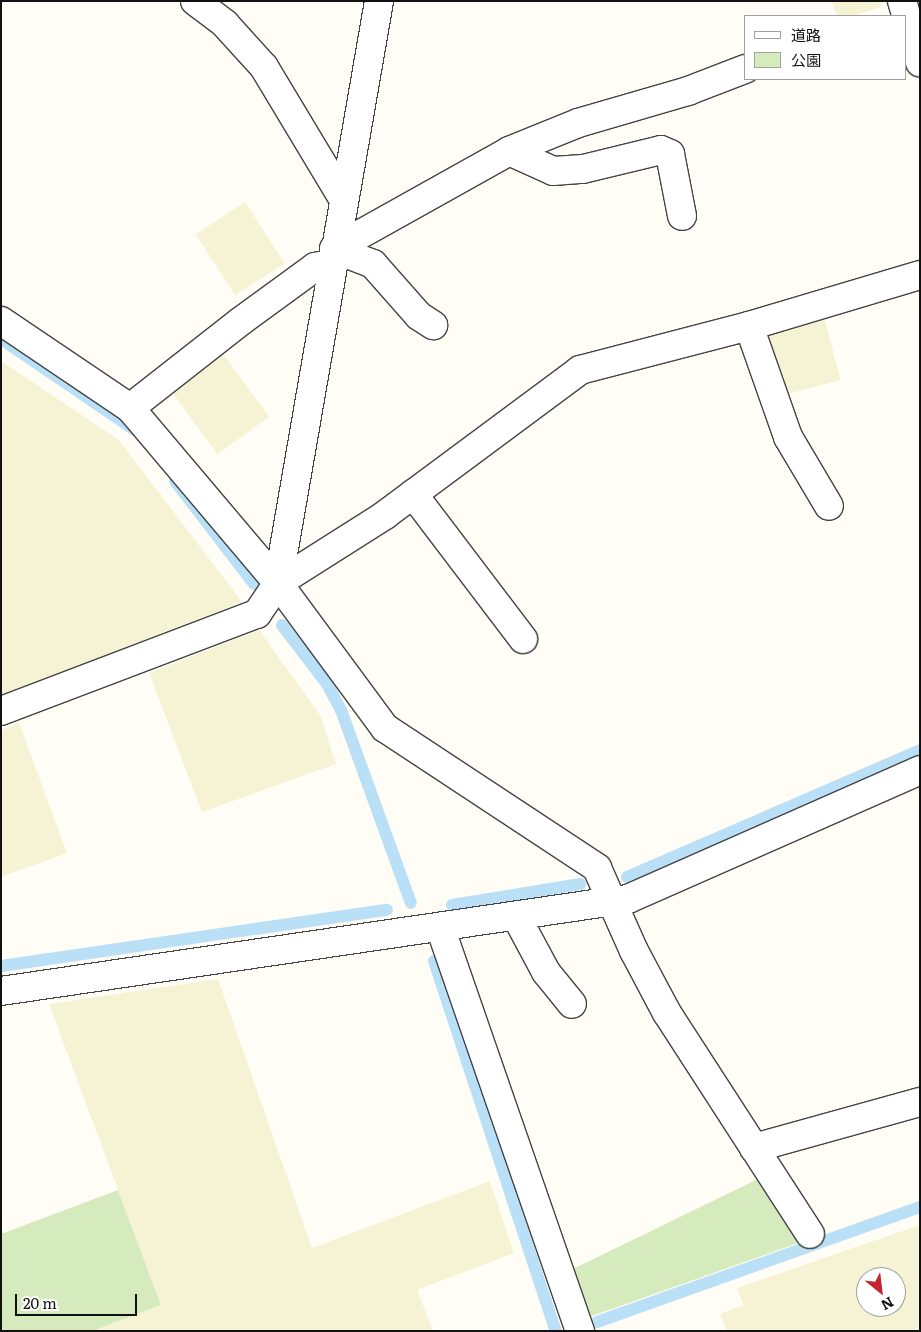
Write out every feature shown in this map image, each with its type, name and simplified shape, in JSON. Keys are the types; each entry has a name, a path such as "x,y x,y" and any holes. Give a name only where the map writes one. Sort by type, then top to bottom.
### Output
{"street":[{"path":"195,1 225,24 264,67 342,197"},
{"path":"278,583 342,197 379,1"},
{"path":"906,22 920,62"},
{"path":"130,408 248,315 315,268 509,151 578,123 688,91 744,69"},
{"path":"509,151 553,171 583,169 661,150 670,154 682,216"},
{"path":"333,256 372,264 419,316 434,325"},
{"path":"1,711 256,614 278,583 413,494 580,370 749,326 920,275"},
{"path":"1,321 130,408 278,583 385,728 597,868 634,952 667,1013 810,1234"},
{"path":"749,326 788,437 829,506"},
{"path":"413,494 523,639"},
{"path":"1,991 628,899 920,770"},
{"path":"516,916 546,972 572,1004"},
{"path":"440,927 580,1331"},
{"path":"754,1148 920,1102"}],"shaded area":[{"path":"832,1 885,1 880,7 856,15 837,15"},
{"path":"245,202 285,263 235,295 196,234"},
{"path":"823,314 841,380 781,396 763,330"},
{"path":"222,352 269,417 217,454 170,390"},
{"path":"1,361 119,440 242,602 1,696"},
{"path":"259,630 320,715 336,764 202,812 149,673"},
{"path":"19,723 67,853 1,877 1,730"},
{"path":"218,979 312,1248 490,1181 514,1253 417,1290 433,1331 92,1331 161,1305 49,1004"},
{"path":"920,1225 920,1327 910,1331 727,1331 720,1314 743,1305 737,1288"}],"green space":[{"path":"760,1178 801,1242 589,1317 573,1269"},
{"path":"118,1190 161,1305 92,1331 1,1331 1,1234"}],"waterway":[{"path":"1,339 135,430"},
{"path":"175,481 254,584"},
{"path":"282,625 327,684 341,710 411,903"},
{"path":"627,877 920,750"},
{"path":"452,905 580,884"},
{"path":"1,966 387,910"},
{"path":"434,961 556,1331"},
{"path":"597,1322 920,1207"}]}
